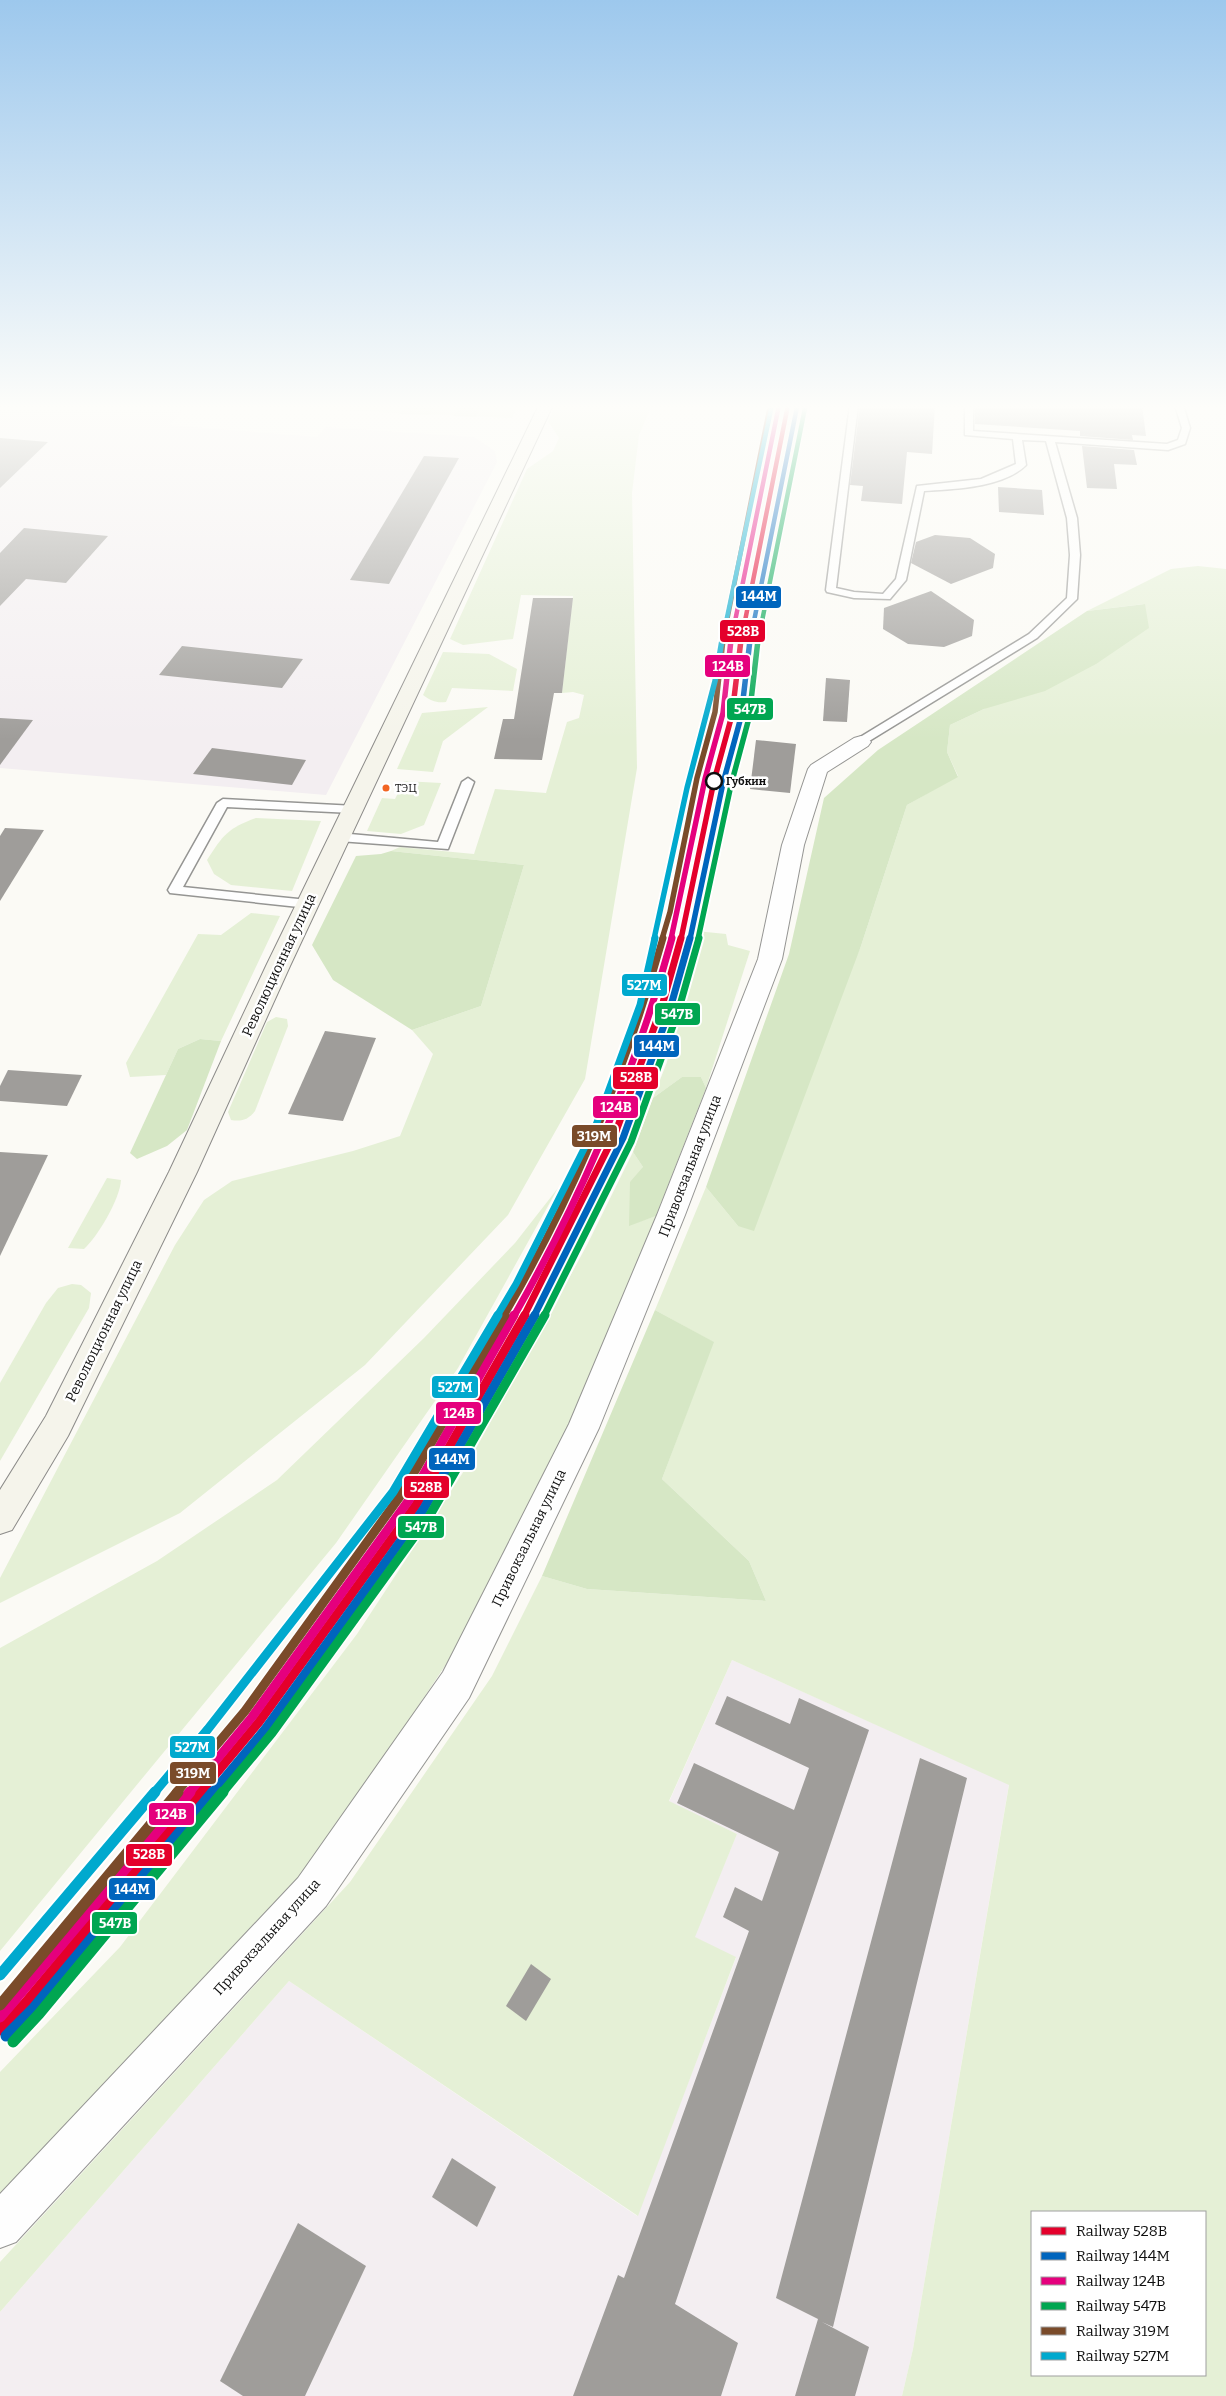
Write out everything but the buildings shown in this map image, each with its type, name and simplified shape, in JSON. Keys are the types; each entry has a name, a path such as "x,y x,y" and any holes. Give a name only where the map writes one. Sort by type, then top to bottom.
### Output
{"street":[{"name":"Революционная улица","path":"0,1519 61,1417 183,1172 352,809 492,517"},
{"name":"Привокзальная улица","path":"0,2226 312,1892 456,1685 583,1428 671,1215 770,959 793,845 818,770 861,742"}],"lane":[{"path":"840,517 831,590 854,595 886,597 901,580 914,517"},
{"path":"861,742 1032,636 1072,599 1075,555 1072,517"},
{"path":"339,837 443,846 468,782"},
{"path":"308,904 176,890 222,803 352,809"}],"shaded area":[{"path":"0,517 469,517 326,795 0,768"},
{"path":"732,1660 1009,1784 913,2349 902,2396 0,2396 0,2312 289,1981 637,2216 736,1958 694,1937 737,1834 669,1802"}],"green space":[{"path":"505,517 632,517 637,768 585,1079 508,1215 365,1365 180,1513 0,1603 0,1578 175,1245 204,1200 232,1181 353,1151 400,1136 433,1054 412,1030 481,1006 524,865 391,851 400,847 474,854 495,789 546,793 567,722 579,718 584,695 573,692 562,693 573,596 521,595 513,639 463,645 450,639"},
{"path":"1198,566 1226,569 1226,2396 902,2396 913,2349 1009,1785 732,1660 669,1801 737,1834 695,1937 736,1957 638,2216 289,1981 0,2312 0,2262 350,1882 492,1676 542,1576 587,1589 766,1601 749,1561 662,1479 713,1342 655,1310 706,1187 738,1226 861,946 907,805 958,776 947,752 950,725 984,709 1144,604 1087,611 1171,569"},
{"path":"1145,604 1149,628 1096,664 1045,691 984,709 950,725 947,752 958,777 907,805 861,946 754,1231 738,1226 706,1187 789,954 824,798 878,750 1087,611"},
{"path":"443,652 489,654 517,669 513,691 452,688 446,702 436,702 429,699 423,695"},
{"path":"488,707 443,741 433,772 397,769 422,713"},
{"path":"404,781 441,783 424,825 401,834 367,831 382,798 395,799"},
{"path":"256,818 321,821 292,891 231,885 214,874 207,860 227,833 239,825"},
{"path":"391,851 524,865 481,1006 412,1030 333,980 312,945 356,856 381,854"},
{"path":"251,913 280,916 221,1041 200,1039 178,1049 166,1075 130,1077 126,1063 198,934 221,935"},
{"path":"696,931 726,934 728,945 750,951 706,1088 701,1077 682,1077 653,1098 667,1062"},
{"path":"276,1017 287,1019 288,1026 255,1111 245,1119 239,1121 231,1120 228,1112 267,1022"},
{"path":"200,1039 221,1041 187,1130 167,1146 137,1159 130,1153 178,1049"},
{"path":"682,1077 701,1077 706,1088 656,1216 629,1226 630,1182 643,1167 633,1152 653,1098"},
{"path":"633,1152 643,1167 629,1225 656,1216 624,1306 549,1472 480,1613 338,1827 281,1901 0,2205 0,2072 120,1947 357,1634 462,1474 587,1245"},
{"path":"107,1178 121,1180 113,1207 96,1235 84,1249 68,1248"},
{"path":"558,1188 458,1368 336,1543 0,1951 0,1648 157,1561 277,1480 424,1338 515,1243"},
{"path":"72,1284 81,1285 91,1293 89,1308 0,1461 0,1383 46,1303 58,1288"},
{"path":"655,1310 714,1342 662,1479 749,1561 766,1601 587,1589 542,1576"}],"rail line":[{"name":"319М","path":"0,2005 245,1711 401,1495 520,1289 599,1127 645,1001 670,912 697,778 715,712 721,651 748,517"},
{"name":"527М","path":"0,1975 208,1729 393,1492 516,1284 596,1125 640,1005 687,788 715,681 726,615 748,517"},
{"name":"124В","path":"0,2017 19,1997 252,1717 409,1500 527,1293 607,1131 654,1003 678,914 705,779 723,713 729,652 756,517"},
{"name":"528В","path":"0,2030 26,2003 259,1722 416,1505 535,1297 615,1134 662,1006 687,916 714,781 732,715 738,654 766,517"},
{"name":"144М","path":"6,2036 33,2009 266,1728 423,1510 543,1301 623,1138 670,1009 696,918 723,783 741,717 747,655 775,517"},
{"name":"547В","path":"13,2042 39,2014 272,1733 430,1515 550,1306 631,1142 678,1012 704,919 731,785 749,718 755,657 783,517"}],"place":[{"name":"Губкин","path":"714,781"},
{"name":"ТЭЦ","path":"386,788"}]}
